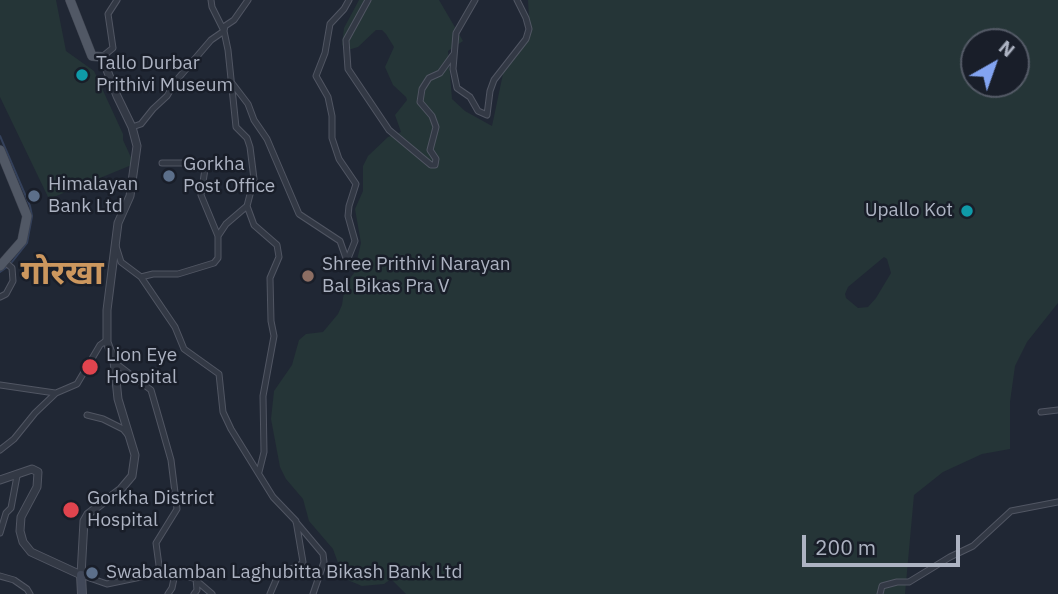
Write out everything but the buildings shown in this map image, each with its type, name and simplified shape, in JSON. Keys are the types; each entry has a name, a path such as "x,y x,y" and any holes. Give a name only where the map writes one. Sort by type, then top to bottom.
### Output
{"main road":[{"path":"70,0 92,56 102,57"},
{"path":"0,150 27,216 22,241 2,264"},
{"path":"81,575 82,594"}],"street":[{"path":"81,575 83,521 121,489 132,476 135,455 118,399 114,362 107,340 109,282 118,223 128,203 137,146 132,127 102,57 113,48 108,14 117,0"},
{"path":"211,0 224,31 236,127 247,138 250,147 254,179 247,206 254,225 276,245 279,257 270,278 274,336 263,396 264,452 259,472"},
{"path":"132,127 141,124 167,96 175,82 211,40 234,20 248,0"},
{"path":"232,83 248,104 254,120 267,139 299,214 340,241 347,261 355,241 348,216 356,184 339,159 332,138 332,116 328,97 316,76 325,53 330,24 349,0"},
{"path":"368,0 346,40 348,69 389,130 407,142 431,165 435,164 436,159 430,150 436,127 432,116 420,102 422,89 429,78 440,73 453,55"},
{"path":"475,0 456,33 453,69 457,88 470,97 478,111 486,115 494,80 526,39 529,29 517,0"},
{"path":"141,277 178,274 214,263 219,252 218,236 201,195 205,169 192,163 162,163"},
{"path":"218,236 226,224 247,206"},
{"path":"116,246 121,261 141,277 175,327 184,349 219,374 223,412 273,496 323,554 324,562 313,594"},
{"path":"0,297 6,293 13,281 12,268 2,264"},
{"path":"0,450 14,439 56,393 77,384 100,345 107,340"},
{"path":"114,362 151,390 172,460 177,509 156,543 160,573"},
{"path":"0,385 56,393"},
{"path":"1041,412 1058,410"},
{"path":"87,415 123,429 131,438"},
{"path":"0,480 32,469 38,472 37,487 21,517 20,531 23,542 31,552 107,584 160,573 175,573 191,576 212,594"},
{"path":"0,533 6,513 11,508 17,476"},
{"path":"880,594 882,586 909,582 973,546 1011,512 1058,502"},
{"path":"270,594 279,573 303,562 296,521"},
{"path":"168,594 175,573"},
{"path":"0,576 13,580 30,594"},
{"path":"194,594 198,582"}],"shaded area":[{"path":"0,0 56,0 66,51 94,71 134,164 49,199 0,97"},
{"path":"359,0 439,0 463,41 448,51 452,99 465,111 492,126 504,69 530,37 528,0 1058,0 1058,303 1027,342 1015,366 1010,402 1010,449 982,454 943,472 914,495 905,594 406,594 391,579 384,584 362,586 342,574 333,549 309,521 303,499 286,479 280,467 271,419 274,391 292,365 299,340 306,334 323,332 338,314 345,285 354,273 361,243 355,209 363,191 363,166 368,156 388,137 401,132 395,115 407,100 393,85 385,67 394,47 386,34 382,30 376,30 358,47 348,50 342,45 344,28","holes":["884,257 891,273 868,307 858,308 846,298 848,287"]}],"waterway":[{"path":"0,136 32,216 27,243 12,262"},
{"path":"0,272 7,267"}],"place":[{"name":"Tallo Durbar Prithivi Museum","path":"82,75"},
{"name":"Gorkha Post Office","path":"169,176"},
{"name":"Himalayan Bank Ltd","path":"34,196"},
{"name":"Upallo Kot","path":"967,211"},
{"name":"Shree Prithivi Narayan Bal Bikas Pra V","path":"308,276"},
{"name":"Lion Eye Hospital","path":"90,367"},
{"name":"Gorkha District Hospital","path":"71,510"},
{"name":"Swabalamban Laghubitta Bikash Bank Ltd","path":"92,573"}],"district":[{"name":"गोरखा","path":"62,274"}]}
